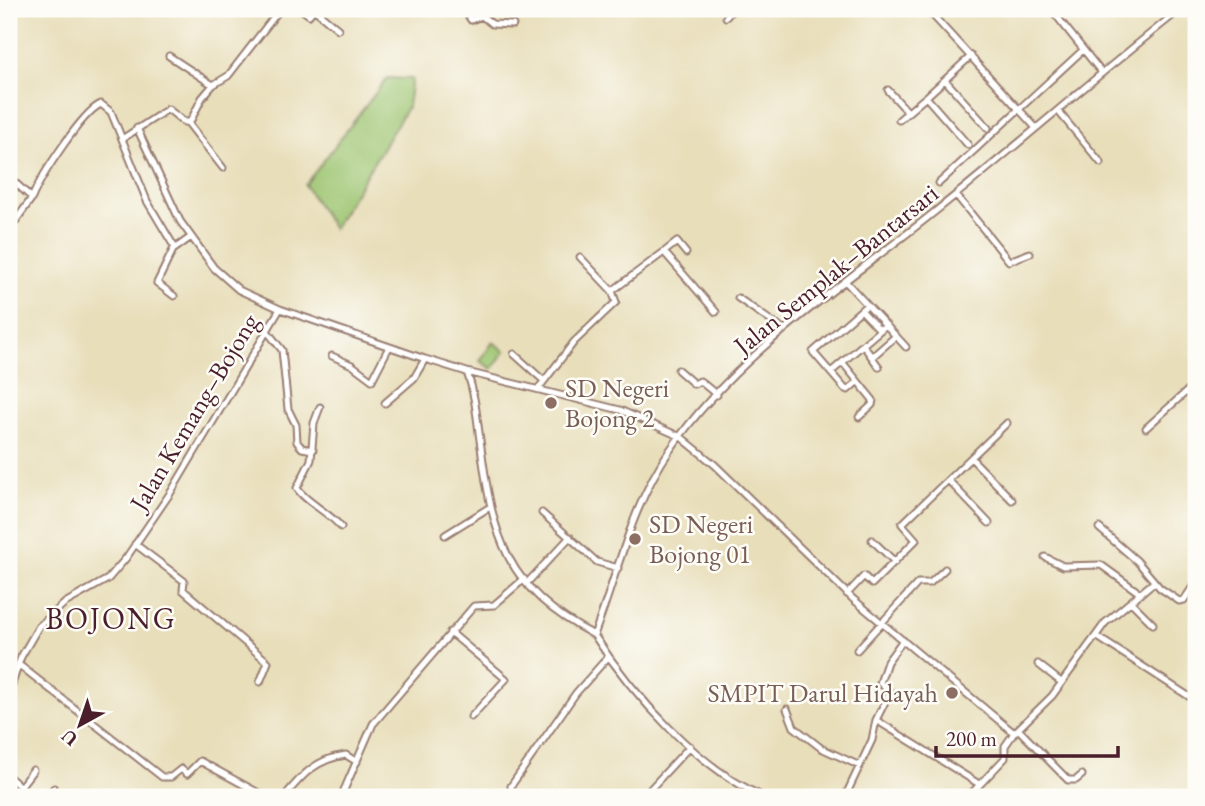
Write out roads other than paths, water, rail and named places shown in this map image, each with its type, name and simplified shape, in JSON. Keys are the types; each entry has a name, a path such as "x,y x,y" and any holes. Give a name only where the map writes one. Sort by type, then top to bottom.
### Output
{"street":[{"path":"188,123 213,86 228,76 280,9"},
{"path":"301,9 309,15 314,9 338,29"},
{"path":"464,9 471,20 482,16 493,24 513,25"},
{"path":"726,17 733,9"},
{"path":"926,9 1036,128"},
{"path":"1051,9 1102,73"},
{"name":"Jalan Semplak–Bantarsari","path":"594,635 639,504 671,449 717,395 784,330 956,195 1181,9"},
{"path":"939,183 1017,107 1083,50"},
{"path":"169,56 213,86"},
{"path":"898,120 971,56"},
{"path":"945,80 988,128"},
{"path":"888,90 908,111"},
{"path":"926,97 968,145"},
{"path":"9,230 32,198 48,167 96,106 101,104 108,108 147,201 175,248"},
{"path":"122,139 168,108 188,123 223,168"},
{"path":"1058,111 1101,163"},
{"path":"137,128 191,237 229,283 279,309"},
{"path":"9,177 32,198"},
{"path":"956,195 1009,261 1030,253"},
{"path":"174,296 157,285 175,248 191,237"},
{"path":"612,291 677,242 686,253"},
{"path":"664,252 716,312"},
{"path":"538,389 574,342 615,303 612,291 580,257"},
{"path":"846,282 883,328"},
{"path":"738,298 784,330"},
{"path":"857,382 846,390 814,350 867,305"},
{"name":"Jalan Kemang–Bojong","path":"9,693 11,676 31,638 45,620 65,603 108,579 135,544 170,492 279,309 467,372 641,417 681,437 715,465 847,594 1016,732 1068,780 1074,781 1082,775"},
{"path":"862,311 896,336 906,347"},
{"path":"831,372 883,328"},
{"path":"267,331 282,350 288,410 296,425 297,442 302,448 313,450"},
{"path":"872,357 896,336"},
{"path":"863,345 879,367"},
{"path":"331,356 352,365 372,380 389,347"},
{"path":"514,354 543,380"},
{"path":"385,403 414,378 425,359"},
{"path":"842,363 874,403 859,416"},
{"path":"678,370 694,384 700,381 717,395"},
{"path":"467,372 476,401 490,507 503,550 525,581 559,615 594,635 608,657 690,746 730,779 764,797"},
{"path":"1146,428 1196,383"},
{"path":"320,407 311,440 313,450 297,488 300,494 327,511 341,527"},
{"path":"847,594 864,576 872,584 916,540 901,524 1007,423"},
{"path":"971,458 1012,500"},
{"path":"948,480 989,523"},
{"path":"445,535 490,507"},
{"path":"542,513 597,562 618,568"},
{"path":"1099,528 1137,561 1154,582 1179,601 1184,600 1196,582"},
{"path":"341,797 375,721 450,632 474,606 494,605 525,581 570,537"},
{"path":"872,540 895,562"},
{"path":"135,544 184,581 183,590 268,662 260,682"},
{"path":"1045,557 1063,566 1101,565 1141,594"},
{"path":"857,650 918,583 930,583 945,569"},
{"path":"968,797 1005,758 1005,746 1061,682 1117,611 1132,603 1154,582"},
{"path":"1132,603 1153,624"},
{"path":"450,632 506,679 471,717"},
{"path":"1096,636 1196,701"},
{"path":"845,797 872,740 876,720 890,692 880,683 882,672 903,640"},
{"path":"512,797 511,786 576,693 608,657"},
{"path":"18,664 162,777 171,777 181,769 187,774 200,761 266,797"},
{"path":"1038,664 1061,682"},
{"path":"787,709 794,727 821,748 860,766"},
{"path":"876,720 979,784"},
{"path":"643,797 690,746"},
{"path":"284,797 305,771 320,762 346,755 357,762"},
{"path":"20,787 33,770"},
{"path":"9,777 32,797"},
{"path":"46,797 54,788"}],"place":[{"name":"SD Negeri Bojong 2","path":"551,403"},
{"name":"SD Negeri Bojong 01","path":"635,539"},
{"name":"SMPIT Darul Hidayah","path":"952,693"}],"district":[{"name":"BOJONG","path":"111,618"}]}
